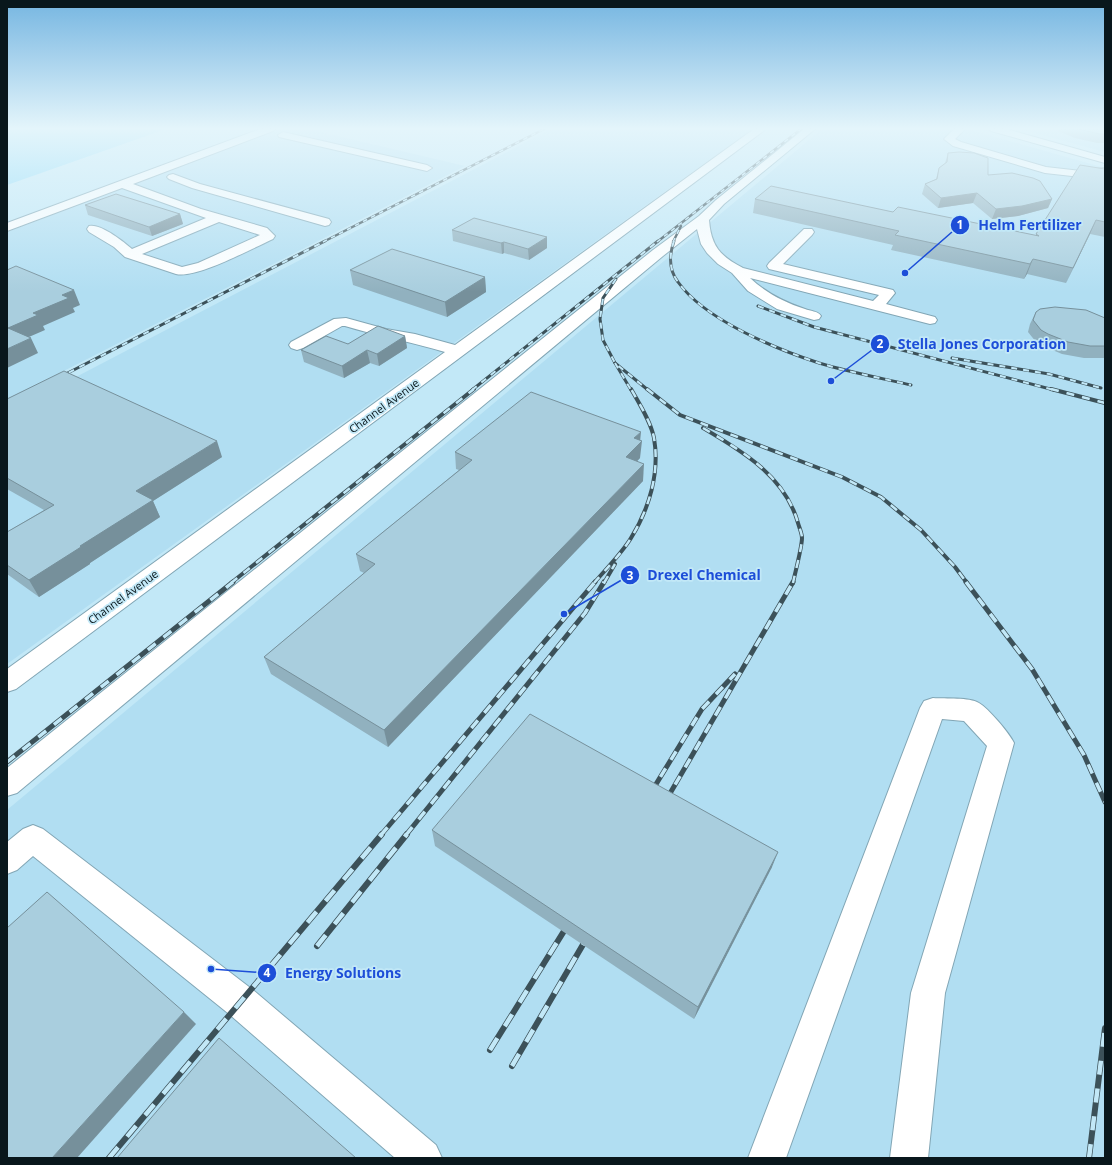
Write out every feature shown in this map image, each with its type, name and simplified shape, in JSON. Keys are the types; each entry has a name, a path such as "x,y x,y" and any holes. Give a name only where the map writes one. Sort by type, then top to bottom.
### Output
{"street":[{"path":"190,183 325,222"},
{"name":"Channel Avenue","path":"7,682 687,183"},
{"path":"7,784 658,253 703,219 720,202 743,183"},
{"path":"7,227 121,184 152,194 197,212 263,231 269,236 202,266 181,271 130,254 119,244 93,229"},
{"path":"130,254 218,218"},
{"path":"703,219 703,232 712,251 721,263 738,271 930,320"},
{"path":"808,232 774,266 888,293 876,307"},
{"path":"738,271 744,281 763,296 792,310 814,316"},
{"path":"297,345 339,322 346,322 384,333 410,337 458,351"},
{"path":"767,1158 933,708 971,711 1001,743 928,993 909,1158"},
{"path":"7,860 32,838 241,1002 423,1158"}],"shaded area":[{"path":"136,183 431,183 7,400 7,232"},
{"path":"447,183 677,183 7,664 7,413"},
{"path":"757,183 1105,183 1105,1158 7,1158 7,810"}],"building":[{"path":"1042,183 1052,199 1022,206 996,209 977,193 941,198 925,184"},
{"path":"1068,183 1105,183 1105,222 1096,220 1073,268 1033,259 1030,264 895,235 899,231 755,199 771,186 893,212 898,207 1039,236 1036,234"},
{"path":"116,194 180,214 149,227 85,205"},
{"path":"474,218 547,237 528,249 452,230"},
{"path":"392,249 485,277 445,302 350,270"},
{"path":"16,266 74,290 62,295 69,298 33,313 38,315 8,328 31,338 7,349 7,270"},
{"path":"1055,307 1086,310 1105,318 1105,346 1090,346 1068,342 1041,330 1033,320 1036,312 1040,309"},
{"path":"378,326 405,336 377,354 367,350 342,366 301,350 326,336 348,344"},
{"path":"64,371 217,441 136,491 153,500 29,580 7,565 7,532 54,505 7,478 7,399"},
{"path":"531,392 641,432 634,438 642,441 626,457 644,464 384,730 264,657 375,564 356,554 472,460 455,452"},
{"path":"530,714 778,852 698,1007 432,830"},
{"path":"47,892 184,1012 52,1158 7,1158 7,928"},
{"path":"219,1038 356,1158 117,1158"}],"railway":[{"path":"323,242 438,183"},
{"path":"657,242 732,183"},
{"path":"673,242 681,226"},
{"path":"58,378 325,241"},
{"path":"472,390 658,241"},
{"path":"674,241 671,252 671,267 678,282 690,296 705,309 723,321 742,332 783,350 819,363 911,385"},
{"path":"615,363 603,340 600,319 603,298 616,279"},
{"path":"758,306 814,327 1054,390"},
{"path":"952,358 1049,374 1101,388"},
{"path":"615,363 648,390"},
{"path":"615,363 631,390"},
{"path":"231,583 474,389"},
{"path":"594,583 614,561 631,538 643,515 652,490 655,464 654,438 644,413 631,389"},
{"path":"647,389 680,415 842,477 881,497 921,530 955,567 967,583"},
{"path":"1051,389 1105,403"},
{"path":"703,428 760,466 773,478 792,506 802,534 800,554 793,583"},
{"path":"604,583 615,564"},
{"path":"7,762 233,582"},
{"path":"381,835 595,582"},
{"path":"406,835 585,613 604,582"},
{"path":"665,802 793,582"},
{"path":"966,582 1032,669 1084,755 1105,802"},
{"path":"650,794 702,709 735,674"},
{"path":"109,1158 382,834"},
{"path":"317,946 407,834"},
{"path":"490,1050 569,923"},
{"path":"512,1066 588,936"},
{"path":"1089,1158 1105,1028"}],"place":[{"name":"Helm Fertilizer","path":"905,273"},
{"name":"Stella Jones Corporation","path":"831,381"},
{"name":"Drexel Chemical","path":"564,614"},
{"name":"Energy Solutions","path":"211,969"}]}
